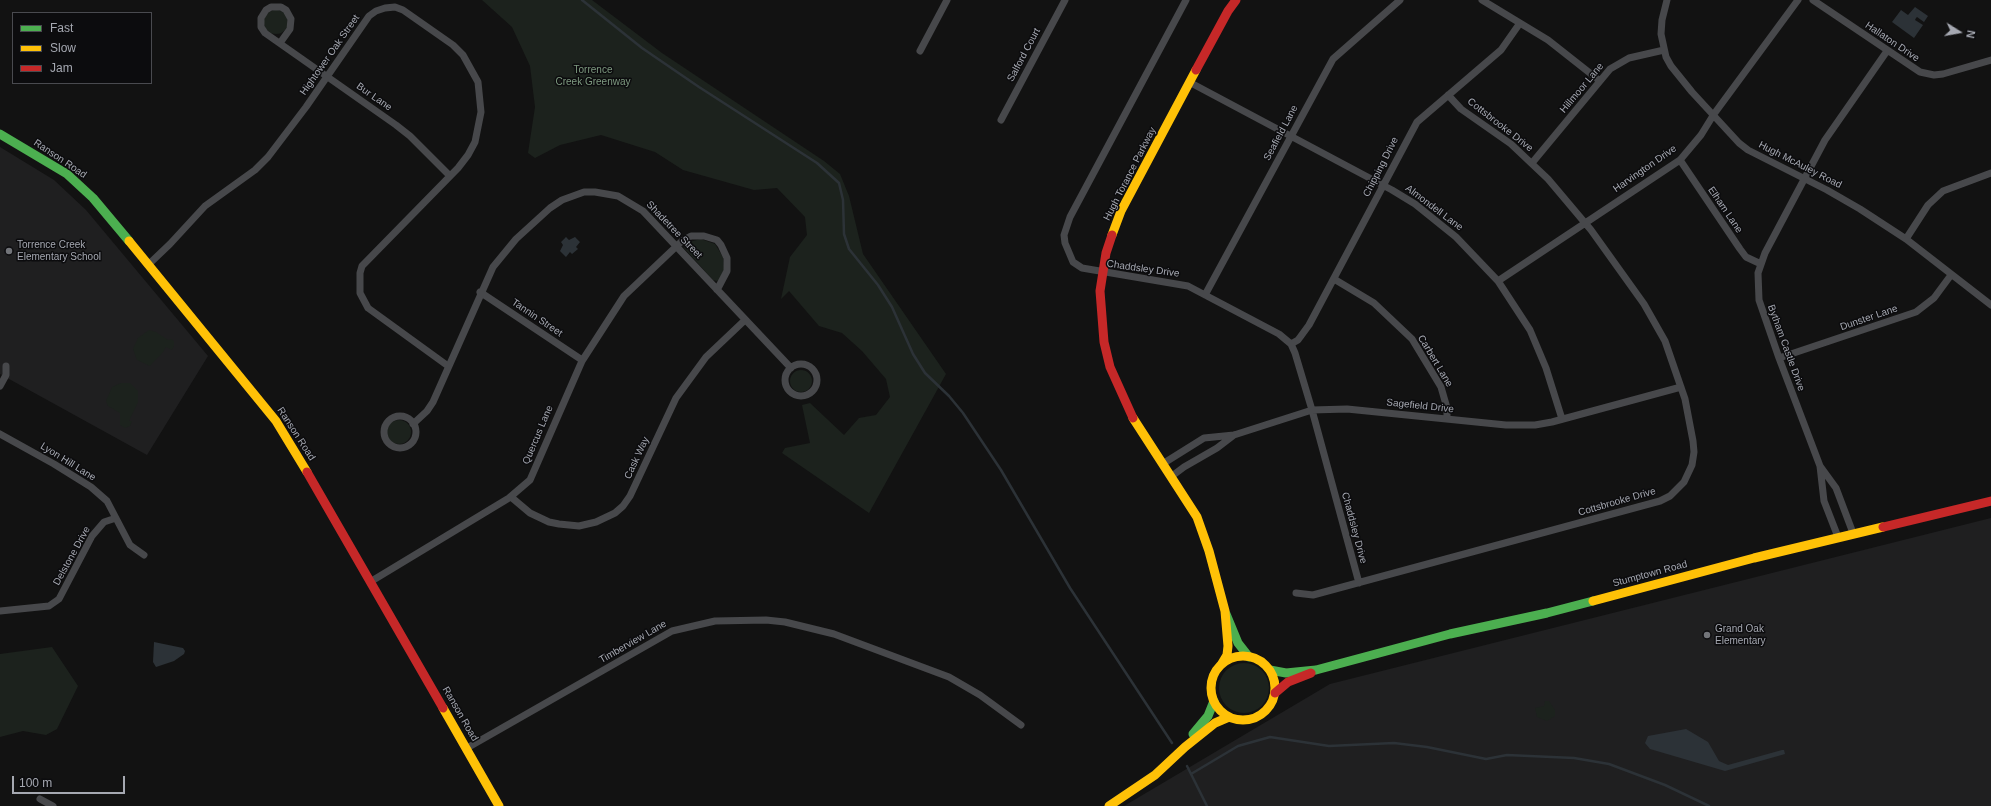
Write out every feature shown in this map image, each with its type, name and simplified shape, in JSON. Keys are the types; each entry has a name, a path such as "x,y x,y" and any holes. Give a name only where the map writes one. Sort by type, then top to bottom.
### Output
{"street":[{"path":"920,51 947,0"},
{"name":"Salford Court","path":"1001,120 1065,0"},
{"name":"Chaddsley Drive","path":"1186,0 1066,225 1064,235 1065,243 1073,262 1082,268 1102,273 1180,284 1205,295 1279,334 1291,344 1312,410 1359,583"},
{"name":"Hugh Torance Parkway","path":"1236,0 1228,11 1191,83 1121,211 1106,253 1102,273 1101,316 1104,342 1110,367 1131,415 1164,463 1197,517 1203,531 1225,611 1238,643 1249,657"},
{"name":"Seafield Lane","path":"1205,295 1333,59 1400,0"},
{"path":"1482,0 1548,40 1600,81"},
{"name":"Hugh McAuley Road","path":"1668,0 1662,20 1664,50 1671,66 1739,143 1748,150 1860,209 1906,240 1991,305"},
{"name":"Harvington Drive","path":"1498,281 1680,160 1701,134 1798,0"},
{"name":"Hallaton Drive","path":"1813,0 1920,72 1934,75 1952,72 1991,60"},
{"name":"Bur Lane","path":"280,43 290,29 292,19 282,7 271,7 263,13 261,27 265,33 410,136 450,176"},
{"name":"Hightower Oak Street","path":"148,265 170,244 205,206 255,170 268,157 327,76 368,16 385,8 395,7 404,10 452,45 463,55 478,82 481,112 479,126 472,148 468,155 450,176 368,259 360,273 360,293 368,308 448,366"},
{"name":"Chipping Drive","path":"1291,344 1298,340 1305,332 1417,122 1501,50 1520,23"},
{"name":"Hillmoor Lane","path":"1532,163 1600,81 1618,63 1635,56 1664,50"},
{"name":"Bytham Castle Drive","path":"1838,537 1824,501 1820,466 1779,358 1759,300 1758,278 1761,264 1825,140 1888,51"},
{"name":"Almondell Lane","path":"1191,83 1290,137 1383,185 1415,204 1456,237 1498,281 1530,330 1548,374 1562,419"},
{"name":"Cottsbrooke Drive","path":"1296,593 1313,595 1652,503 1670,496 1684,482 1694,458 1689,417 1672,359 1655,323 1623,273 1585,222 1548,179 1511,144 1461,109 1448,95"},
{"name":"Ranson Road","path":"0,134 47,162 81,186 252,390 276,422 500,806"},
{"name":"Elham Lane","path":"1680,160 1740,249 1746,256 1761,264"},
{"path":"1906,240 1928,205 1943,191 1991,173"},
{"name":"Shadetree Street","path":"413,424 427,411 433,402 480,292 493,267 531,225 562,200 584,192 595,192 618,196 636,205 791,368"},
{"name":"Quercus Lane","path":"370,582 511,497 530,480 582,360 624,296 676,246 687,238 697,236 711,237 721,245 727,258 727,271 717,290"},
{"name":"Dunster Lane","path":"1779,358 1916,312 1934,298 1951,275"},
{"name":"Carbert Lane","path":"1334,279 1374,303 1412,339 1441,387 1447,408 1447,419"},
{"name":"Tannin Street","path":"480,292 582,360"},
{"name":"Cask Way","path":"511,497 530,513 549,522 559,524 579,526 600,521 615,513 623,506 630,496 676,398 706,357 745,320"},
{"path":"799,365 805,365 814,371 817,381 812,391 803,396 794,395 790,392 787,388 786,378 791,368 799,365"},
{"path":"0,386 6,375 6,366"},
{"name":"Sagefield Drive","path":"1164,463 1204,438 1234,435 1312,410 1347,409 1447,419 1535,425 1681,387"},
{"path":"403,417 413,424 415,437 408,445 398,448 388,443 385,439 384,429 386,424 393,418 403,417"},
{"name":"Lyon Hill Lane","path":"0,434 54,464 91,487 107,501 130,545 144,554"},
{"path":"1172,476 1184,466 1217,448 1234,435"},
{"name":"Bytham Castle Drive","path":"1820,466 1836,488 1853,533"},
{"name":"Stumptown Road","path":"1275,693 1288,682 1316,670 1450,634 1547,613 1853,533 1991,501"},
{"name":"Delstone Drive","path":"0,611 49,606 59,599 92,536 104,522 116,518"},
{"name":"Hugh Torance Parkway","path":"1222,665 1227,655 1228,646 1225,611"},
{"name":"Timberview Lane","path":"467,748 672,631 715,621 773,620 834,634 950,677 980,695 1021,725"},
{"path":"1249,657 1264,664 1270,670 1273,677 1275,693 1272,703 1266,711 1258,717 1248,720 1239,720 1229,717 1218,708 1214,701 1212,686 1217,671 1222,665 1234,658 1249,657"},
{"name":"Stumptown Road","path":"1270,670 1286,673 1316,670"},
{"path":"1184,747 1208,716 1214,701"},
{"path":"1109,806 1155,775 1184,747 1215,723 1229,717"},
{"path":"40,799 53,806"}],"shaded area":[{"path":"1915,7 1928,16 1924,22 1917,17 1916,18 1915,20 1923,25 1914,38 1892,22 1901,10 1908,15"},
{"path":"0,147 54,180 86,210 208,356 147,455 0,374"},
{"path":"566,237 569,240 575,237 580,242 576,247 578,249 572,254 570,252 566,257 560,251 563,245 561,242"},
{"path":"1991,518 1991,806 1124,806 1330,684"},
{"path":"154,642 183,648 185,651 184,654 174,661 156,667 153,662"},
{"path":"1686,729 1708,742 1719,761 1728,765 1782,750 1784,750 1785,754 1725,771 1650,749 1645,743 1648,736"}],"green space":[{"name":"Torrence Creek Greenway","path":"482,0 592,0 662,53 824,161 840,174 849,196 863,254 946,374 869,513 782,453 785,448 810,443 802,405 810,403 844,435 859,418 876,415 890,397 886,379 862,351 842,333 819,326 789,291 781,299 790,257 807,235 805,217 777,188 754,190 683,170 655,152 601,135 560,145 535,158 528,153 535,107 530,66 512,27"},
{"path":"276,10 284,14 288,22 284,30 276,34 268,30 264,22 268,14"},
{"path":"701,239 715,244 723,257 724,270 717,281 713,280 684,248 685,243"},
{"path":"149,330 156,332 168,340 171,339 174,341 172,350 166,347 150,366 137,360 133,349 138,338"},
{"path":"801,370 809,373 812,381 809,389 801,392 793,389 790,381 793,373"},
{"path":"121,383 130,383 138,391 138,402 129,421 132,421 130,426 125,428 120,425 120,413 108,406 106,401 112,387"},
{"path":"399,420 407,424 411,432 407,440 399,444 391,440 387,432 391,424"},
{"path":"52,647 78,686 57,729 46,735 23,731 0,737 0,654"},
{"path":"1244,663 1253,665 1262,670 1267,679 1269,688 1267,697 1262,706 1253,711 1244,713 1235,711 1226,706 1221,697 1219,688 1221,679 1226,670 1235,665"},
{"path":"1545,701 1549,701 1555,710 1555,716 1547,721 1537,717 1535,708 1544,706"}],"waterway":[{"path":"582,0 642,48 699,87 817,163 839,183 843,200 844,234 849,249 878,285 892,307 913,354 925,373 949,396 963,413 1001,470 1070,588 1172,743"},
{"path":"1191,774 1238,746 1270,737 1329,746 1394,743 1427,747 1486,759 1507,755 1574,758 1609,764 1665,785 1709,806"},
{"path":"1187,766 1207,806"}],"traffic: fast":[{"path":"0,134 67,174 93,198 129,241"},
{"path":"1270,670 1286,673 1316,670 1450,634 1547,613 1593,601"},
{"path":"1226,614 1238,643 1249,657"},
{"path":"1193,734 1208,716 1214,701"}],"traffic: slow":[{"path":"1112,235 1121,211 1196,70"},
{"path":"129,241 276,421 307,472"},
{"path":"1133,418 1197,517 1209,551 1225,611 1228,646 1227,655 1221,665"},
{"path":"1593,601 1754,558 1883,527"},
{"path":"1243,656 1261,662 1269,670 1275,688 1269,706 1261,714 1243,720 1225,714 1217,706 1211,688 1217,670 1225,662 1243,656"},
{"path":"443,708 499,806"},
{"path":"1109,806 1155,775 1185,747 1215,723 1229,717"}],"traffic: jam":[{"path":"1196,70 1228,11 1236,0"},
{"path":"1112,235 1106,253 1100,291 1104,342 1110,367 1133,418"},
{"path":"307,472 443,708"},
{"path":"1883,527 1991,501"},
{"path":"1275,693 1288,682 1311,673"}],"place":[{"name":"Torrence Creek Elementary School","path":"9,251"},
{"name":"Grand Oak Elementary","path":"1707,635"}]}
